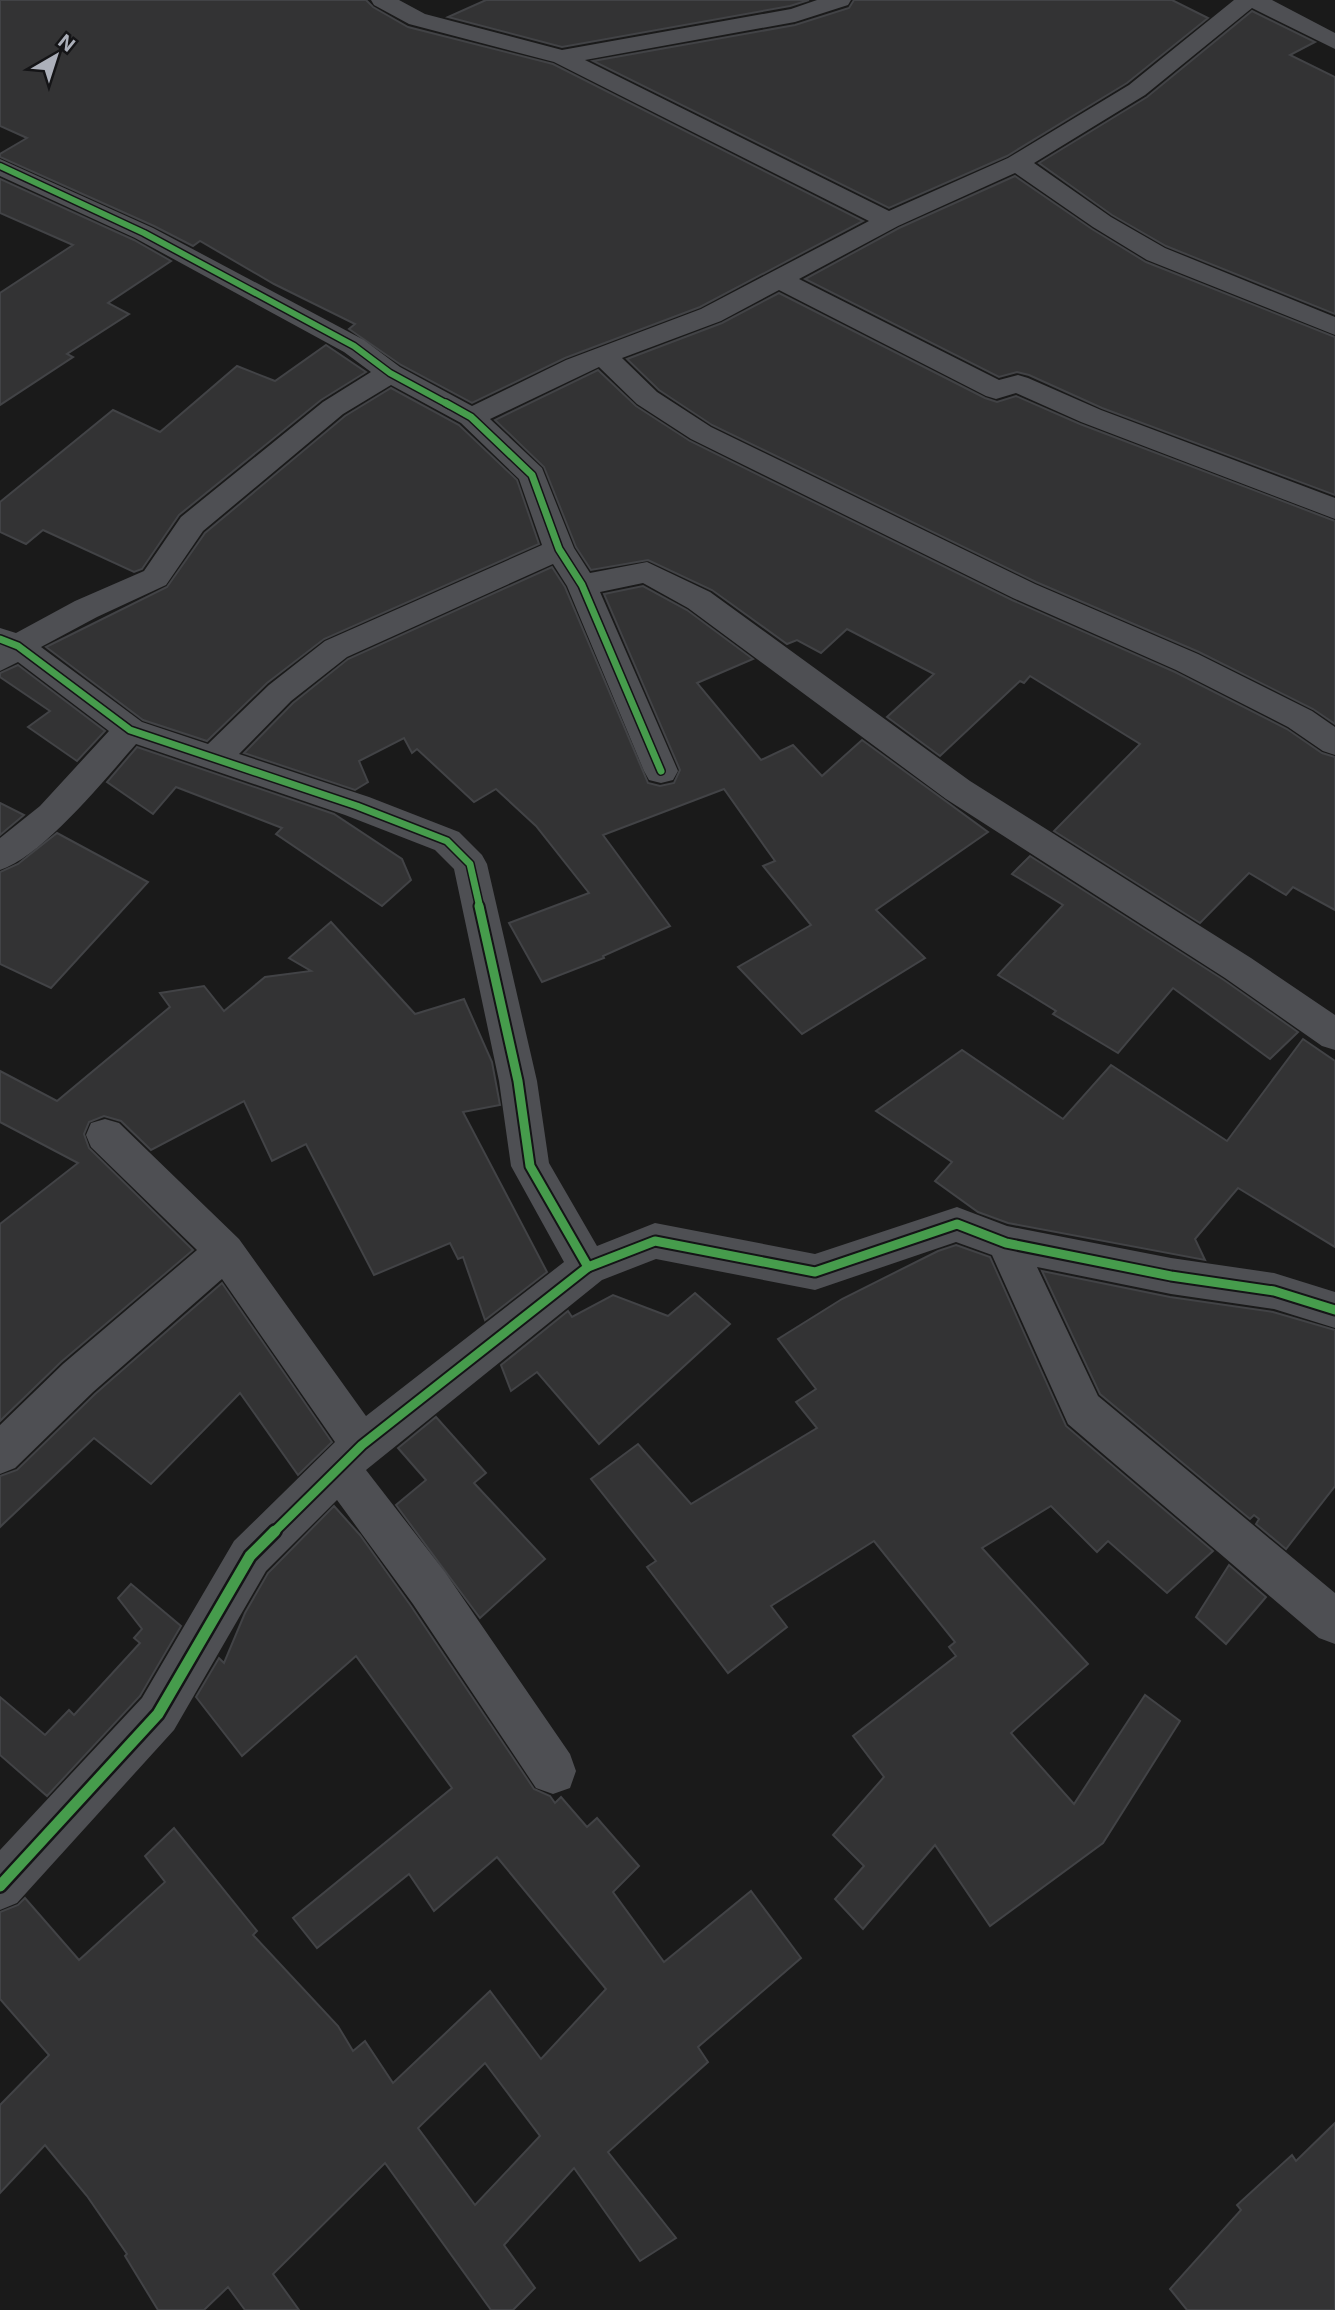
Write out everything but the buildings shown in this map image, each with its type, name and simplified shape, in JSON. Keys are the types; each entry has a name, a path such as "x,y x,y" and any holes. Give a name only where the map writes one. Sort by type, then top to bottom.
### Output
{"street":[{"path":"382,0 417,19 562,57 889,221"},
{"path":"773,0 795,15"},
{"path":"562,57 795,15 840,0"},
{"path":"471,417 576,366 711,315 889,221 1017,163 1137,90 1248,0"},
{"path":"1255,0 1335,43"},
{"path":"1017,163 1102,222 1156,254 1335,327"},
{"path":"0,166 31,183 144,233 354,346 390,373 471,417 532,475 559,549 582,585 661,771"},
{"path":"781,280 996,390 1018,384 1091,416 1335,509"},
{"path":"605,356 647,398 701,433 1024,591 1188,662 1300,719 1335,743"},
{"path":"6,648 155,578 192,524 333,408 390,373"},
{"path":"213,759 280,693 336,649 559,549"},
{"path":"582,585 647,572 699,600 958,790 1238,968 1335,1035"},
{"path":"6,648 130,730 357,806 447,841 470,863 518,1081 530,1166 588,1267"},
{"path":"0,856 52,815 130,730"},
{"path":"105,1135 225,1251 429,1588 553,1771"},
{"path":"0,1886 159,1714 250,1556 350,1456 588,1267 655,1241 815,1272 957,1224 1006,1242 1171,1276 1274,1291 1335,1310"},
{"path":"1006,1242 1083,1410 1335,1622"},
{"path":"0,1454 78,1378 225,1251"}],"cycle path":[{"path":"0,166 144,233 354,346 390,373 471,417 532,475 559,549 582,585 661,771"},
{"path":"0,639 18,646 130,730 357,806 447,841 470,864 518,1081 530,1166 588,1267"},
{"path":"0,1886 158,1714 250,1556 362,1445 588,1267 655,1241 815,1272 957,1224 1006,1243 1171,1276 1274,1291 1335,1310"}]}
